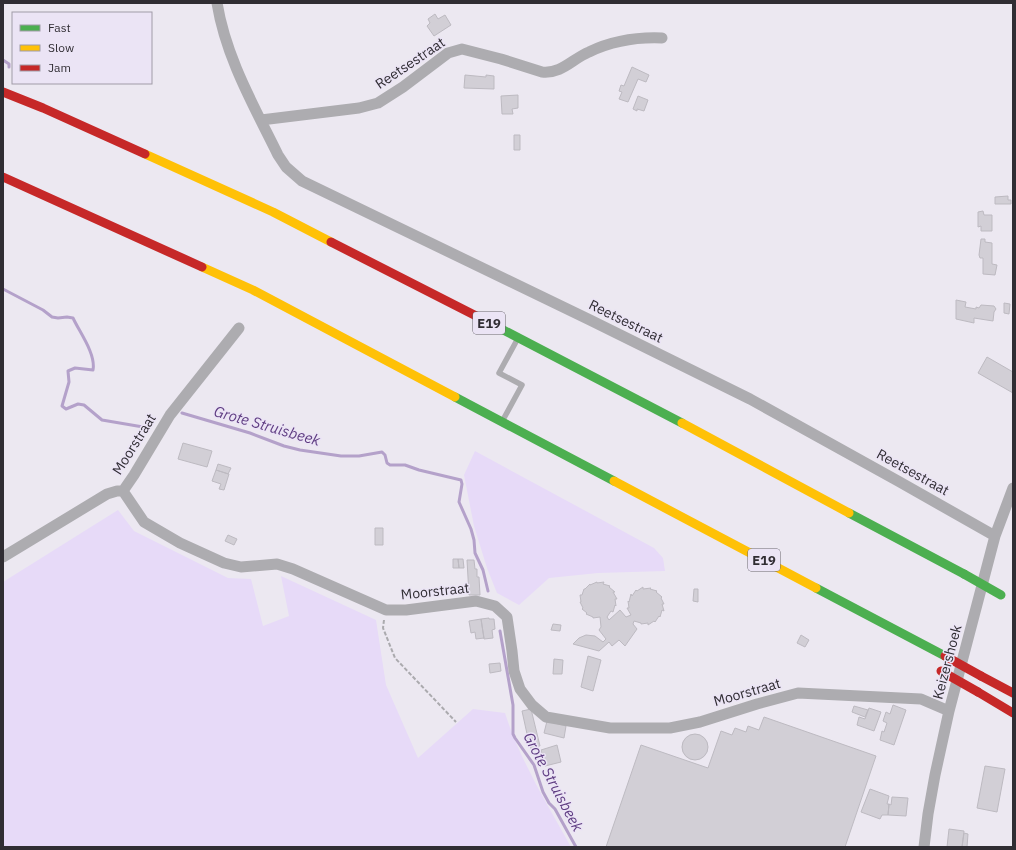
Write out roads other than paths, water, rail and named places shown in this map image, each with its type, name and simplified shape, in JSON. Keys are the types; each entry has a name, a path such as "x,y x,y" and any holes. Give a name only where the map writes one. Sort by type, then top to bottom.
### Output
{"highway":[{"name":"E19","path":"3,92 43,108 273,212 586,372 964,574 1004,597"},
{"name":"E19","path":"3,177 253,290 916,640 1013,693"},
{"path":"916,640 929,662 941,671 1013,713"}],"street":[{"name":"Reetsestraat","path":"217,3 227,44 238,72 278,155 286,166 302,181 604,326 743,396 892,477 995,536"},
{"name":"Reetsestraat","path":"261,120 359,108 378,103 403,87 448,53 462,48 549,73 563,69 587,52 601,47 643,38 662,38"},
{"name":"Moorstraat","path":"239,328 170,415 123,491 144,522 180,543 224,563 241,567 277,564 293,569 386,610 406,610 476,601 495,606 506,617 514,671 520,689 532,705 546,717 610,728 670,728 700,722 798,693 921,699 949,711"},
{"name":"Keizershoek","path":"924,847 935,775 949,711 995,536 1013,488"},
{"path":"3,558 108,494 123,491"}],"lane":[{"path":"502,422 522,385 499,373 518,338"}],"waterway":[{"name":"Grote Struisbeek","path":"3,60 9,64 9,67"},
{"name":"Grote Struisbeek","path":"3,289 43,310 52,317 73,318 87,344 92,357 93,370 75,368 68,371 69,382 62,406 66,409 78,404 84,405 102,420 149,428"},
{"name":"Grote Struisbeek","path":"182,413 250,433 284,446 300,450 341,456 359,456 382,452 385,455 387,463 390,465 405,465 419,470 461,480 462,484 459,502 471,529 475,553 483,570 488,591"},
{"name":"Grote Struisbeek","path":"500,631 513,705 513,734 534,765 543,792 549,803 555,809 576,847"}]}
